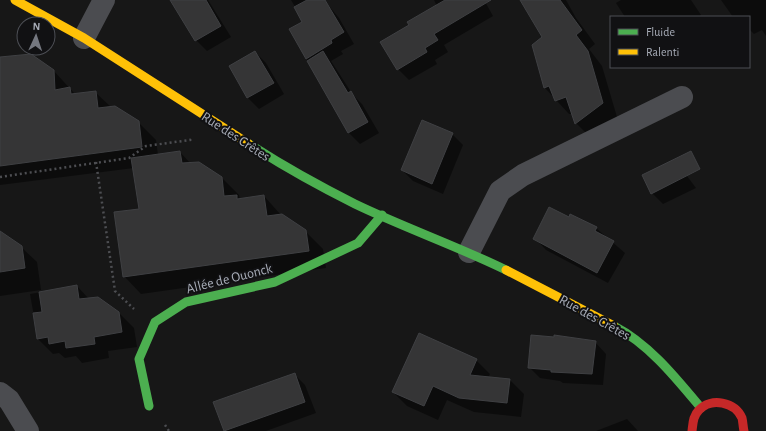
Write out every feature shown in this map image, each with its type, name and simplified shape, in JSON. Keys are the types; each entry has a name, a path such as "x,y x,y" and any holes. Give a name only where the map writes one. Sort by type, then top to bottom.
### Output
{"street":[{"name":"Rue des Crêtes","path":"15,0 84,38 283,166 382,215 469,252 523,278 631,335 674,376 701,408"},
{"path":"84,38 104,0"},
{"path":"469,252 500,191 523,175 682,97"},
{"name":"Allée de Ouonck","path":"149,406 140,359 155,322 186,302 275,282 358,242 382,215"},
{"path":"0,393 9,400 28,431"},
{"path":"692,431 694,417 701,408 716,402 732,406 742,419 744,431"}],"path":[{"path":"0,177 129,158 146,146 190,140 208,118"},
{"path":"96,162 115,291 153,328"}],"building":[{"path":"170,0 206,0 221,26 195,41"},
{"path":"307,0 325,0 344,32 331,40 332,43 306,59 289,29 302,22 294,7"},
{"path":"445,0 491,0 434,34 438,40 425,48 427,52 397,70 380,42 409,25 407,22"},
{"path":"520,0 560,0 582,30 576,35 588,51 603,103 575,124 566,97 555,101 549,86 544,88 532,45 542,37"},
{"path":"255,51 274,83 247,98 229,66"},
{"path":"323,51 348,93 351,91 368,122 348,133 307,61"},
{"path":"34,56 54,70 55,90 70,87 71,94 96,91 98,108 115,106 139,121 142,147 0,166 0,57"},
{"path":"422,120 453,133 432,184 401,170"},
{"path":"180,151 182,163 199,162 222,177 224,196 237,195 237,199 264,195 267,216 282,214 306,230 309,251 123,277 114,212 139,209 131,158"},
{"path":"691,151 700,169 651,194 642,175"},
{"path":"549,207 569,217 570,214 597,227 595,231 614,241 597,273 533,239"},
{"path":"0,231 22,246 25,268 0,272"},
{"path":"77,285 79,299 98,297 119,312 122,332 94,337 95,344 66,348 65,341 49,344 48,337 37,339 33,313 42,312 39,292"},
{"path":"419,333 477,359 470,375 510,379 507,403 459,398 433,386 424,406 392,392"},
{"path":"531,335 554,337 554,335 596,341 592,374 551,372 551,370 528,368"},
{"path":"295,373 305,402 224,431 213,402"}],"traffic: fast":[{"path":"249,144 301,176 355,204 506,270"},
{"path":"149,406 139,359 155,322 186,302 275,282 358,243 382,215"},
{"path":"614,326 639,342 661,362 701,408"}],"traffic: slow":[{"path":"15,0 84,38 249,144"},
{"path":"506,270 614,326"}],"traffic: jam":[{"path":"692,431 697,412 704,406 716,403 722,403 734,408 742,418 744,431"}]}
